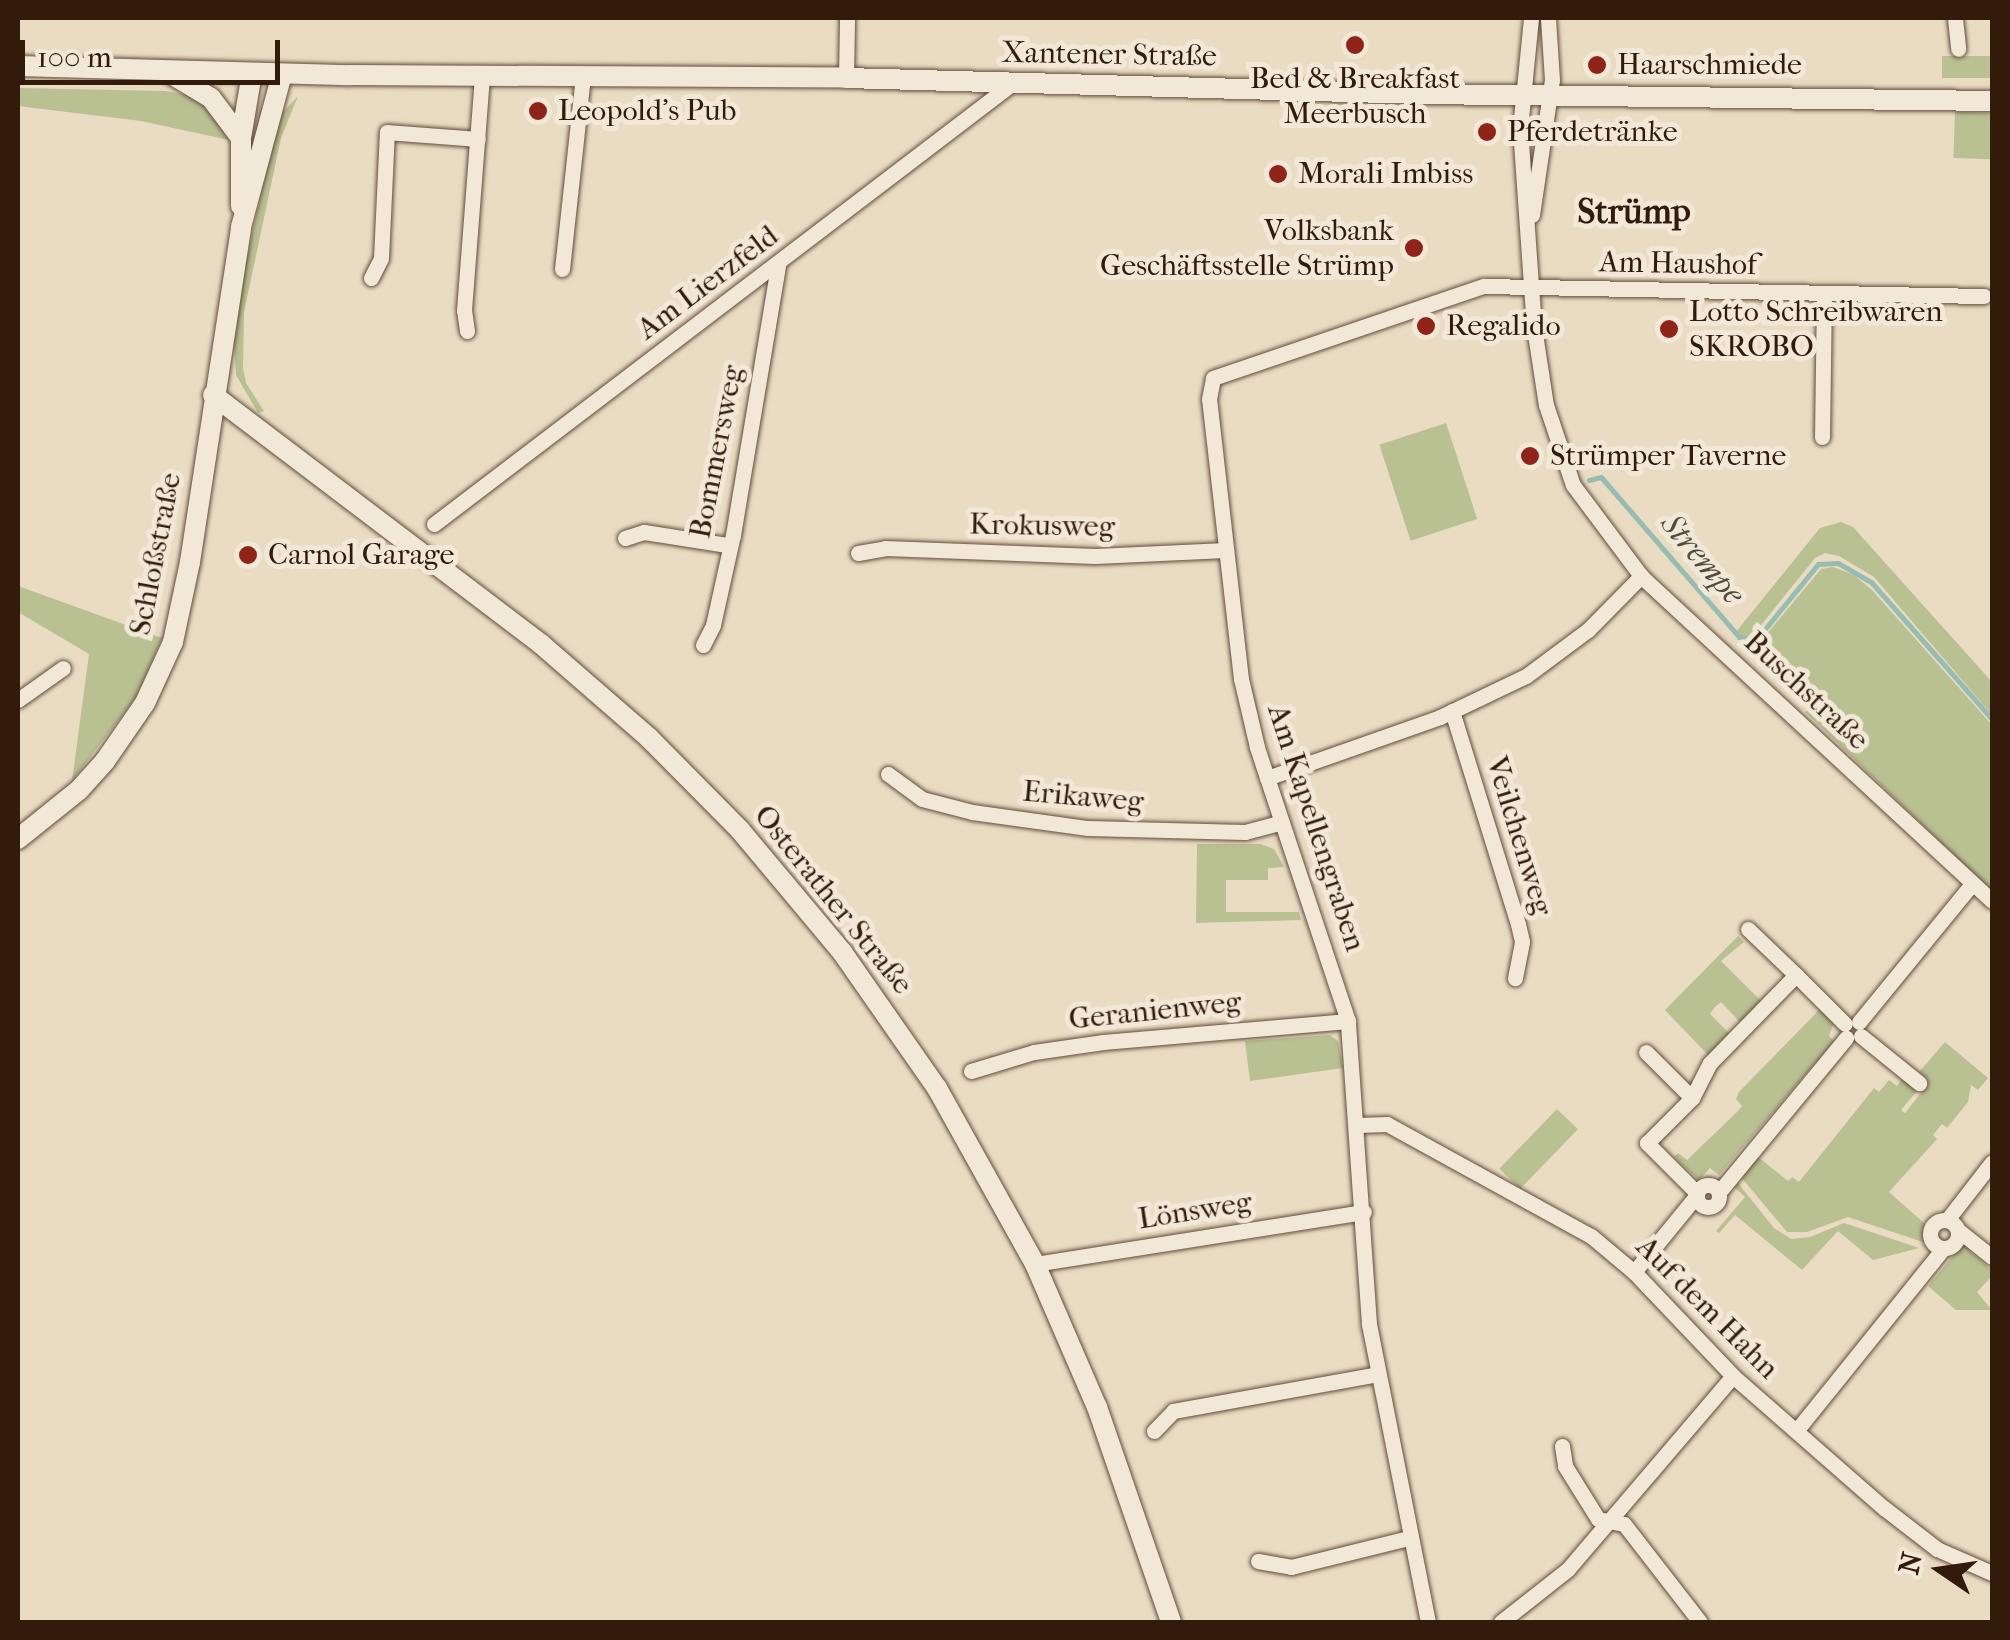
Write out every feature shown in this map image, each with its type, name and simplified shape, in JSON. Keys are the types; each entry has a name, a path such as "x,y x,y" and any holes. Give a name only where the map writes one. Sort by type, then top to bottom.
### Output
{"main road":[{"name":"Xantener Straße","path":"18,66 252,74 846,78 1522,96 1992,101"},
{"path":"166,72 190,90 211,98 241,138"},
{"name":"Schloßstraße","path":"241,227 241,138 252,74"},
{"name":"Schloßstraße","path":"18,839 79,790 106,761 159,675 181,614 241,227 282,74"},
{"name":"Osterather Straße","path":"213,395 541,644 648,738 740,830 878,1000 937,1088 1035,1264 1097,1407 1171,1622"}],"street":[{"path":"846,78 847,18"},
{"name":"Buschstraße","path":"1531,18 1522,96 1522,174 1530,224 1538,372 1566,469 1586,506 1641,576 1992,901"},
{"name":"Buschstraße","path":"1530,224 1553,62 1548,18"},
{"path":"1956,18 1958,49"},
{"path":"562,269 583,76"},
{"path":"467,331 464,310 482,77"},
{"name":"Am Lierzfeld","path":"434,524 778,266 1013,83"},
{"path":"371,278 381,258 387,132 478,139"},
{"name":"Bommersweg","path":"703,645 713,625 733,536 778,266"},
{"name":"Am Kapellengraben","path":"1428,1622 1408,1538 1369,1324 1348,1021 1267,778 1240,679 1210,399 1214,378 1484,286 1532,287"},
{"name":"Am Haushof","path":"1532,287 1984,296"},
{"path":"1822,437 1824,294"},
{"path":"625,538 644,532 728,545"},
{"name":"Krokusweg","path":"858,553 885,548 1095,556 1226,550"},
{"path":"1267,778 1452,711 1526,676 1588,630 1641,576"},
{"path":"18,700 63,668"},
{"name":"Veilchenweg","path":"1452,711 1518,924 1522,942 1515,978"},
{"name":"Erikaweg","path":"888,774 922,799 972,812 1088,828 1245,832 1282,822"},
{"path":"1634,1272 1706,1184 1719,1192 1972,884"},
{"path":"1748,929 1853,1030 1919,1084"},
{"path":"1697,1194 1646,1143 1692,1098 1710,1063 1796,975"},
{"name":"Geranienweg","path":"970,1070 1034,1052 1103,1042 1348,1021"},
{"path":"1646,1052 1692,1098"},
{"name":"Auf dem Hahn","path":"1358,1125 1387,1124 1591,1236 1634,1272 1733,1376 1914,1534 1937,1549 1992,1573"},
{"path":"1796,1431 1943,1249 1957,1241 1952,1225 1992,1162"},
{"name":"Lönsweg","path":"1035,1264 1364,1212"},
{"path":"1943,1249 1934,1244 1930,1234 1935,1223 1952,1225 1992,1257"},
{"path":"1154,1431 1174,1411 1378,1374"},
{"path":"1501,1622 1568,1570 1733,1376"},
{"path":"1562,1446 1564,1466 1598,1519 1624,1524 1656,1560 1700,1622"},
{"path":"1258,1561 1290,1567 1408,1538"}],"green space":[{"path":"1942,56 1992,56 1992,78 1942,78"},
{"path":"18,88 166,91 191,96 207,106 229,140 141,121 18,106"},
{"path":"298,96 281,138 244,312 243,368 246,383 264,411 258,413 236,375 234,345 243,275 271,151 283,112"},
{"path":"1955,112 1992,113 1990,159 1953,158"},
{"path":"1446,423 1477,519 1411,541 1379,445"},
{"path":"1841,522 1853,527 1992,682 1992,715 1874,577 1839,556 1825,553 1815,558 1746,644 1735,633 1820,528"},
{"path":"1833,567 1854,575 1872,590 1992,725 1992,891 1805,712 1815,705 1755,648 1821,569"},
{"path":"18,586 162,638 136,697 72,781 89,654 18,612"},
{"path":"1197,844 1260,844 1274,849 1284,867 1268,868 1268,880 1226,880 1226,912 1299,912 1301,920 1196,923"},
{"path":"1738,936 1744,942 1721,961 1761,1001 1740,1022 1721,1002 1715,1007 1710,1014 1729,1033 1708,1055 1665,1010"},
{"path":"1821,1008 1834,1022 1829,1036 1834,1041 1719,1175 1710,1168 1699,1180 1674,1157 1678,1153 1687,1160 1737,1112 1742,1106 1736,1099 1739,1092"},
{"path":"1330,1035 1338,1041 1343,1068 1250,1081 1245,1041"},
{"path":"1945,1042 1988,1078 1978,1090 1971,1085 1968,1102 1947,1128 1942,1124 1933,1135 1937,1139 1889,1192 1924,1223 1926,1243 1848,1217 1807,1232 1787,1232 1741,1177 1758,1157 1788,1181 1792,1177 1799,1182 1874,1088 1879,1092 1889,1080 1897,1086 1902,1079 1917,1091 1901,1110 1905,1113 1924,1089 1921,1086 1927,1079 1919,1072"},
{"path":"1557,1109 1578,1129 1520,1189 1499,1169"},
{"path":"1738,1183 1774,1228 1791,1239 1810,1237 1844,1223 1919,1248 1873,1260 1838,1231 1802,1270 1735,1215 1719,1233 1716,1231 1745,1197 1734,1187"},
{"path":"1963,1244 1973,1246 1969,1251 1992,1270 1992,1276 1977,1292 1992,1310 1956,1310 1928,1286"}],"waterway":[{"name":"Strempe","path":"1589,480 1601,477 1739,637 1756,640 1818,564 1838,563 1872,583 1992,719"}],"place":[{"name":"Bed & Breakfast Meerbusch","path":"1355,45"},
{"name":"Haarschmiede","path":"1597,65"},
{"name":"Leopold's Pub","path":"538,111"},
{"name":"Pferdetränke","path":"1487,132"},
{"name":"Morali Imbiss","path":"1278,174"},
{"name":"Volksbank Geschäftsstelle Strümp","path":"1414,248"},
{"name":"Regalido","path":"1426,326"},
{"name":"Lotto Schreibwaren SKROBO","path":"1669,329"},
{"name":"Strümper Taverne","path":"1530,456"},
{"name":"Carnol Garage","path":"248,555"}],"district":[{"name":"Strümp","path":"1634,212"}]}
